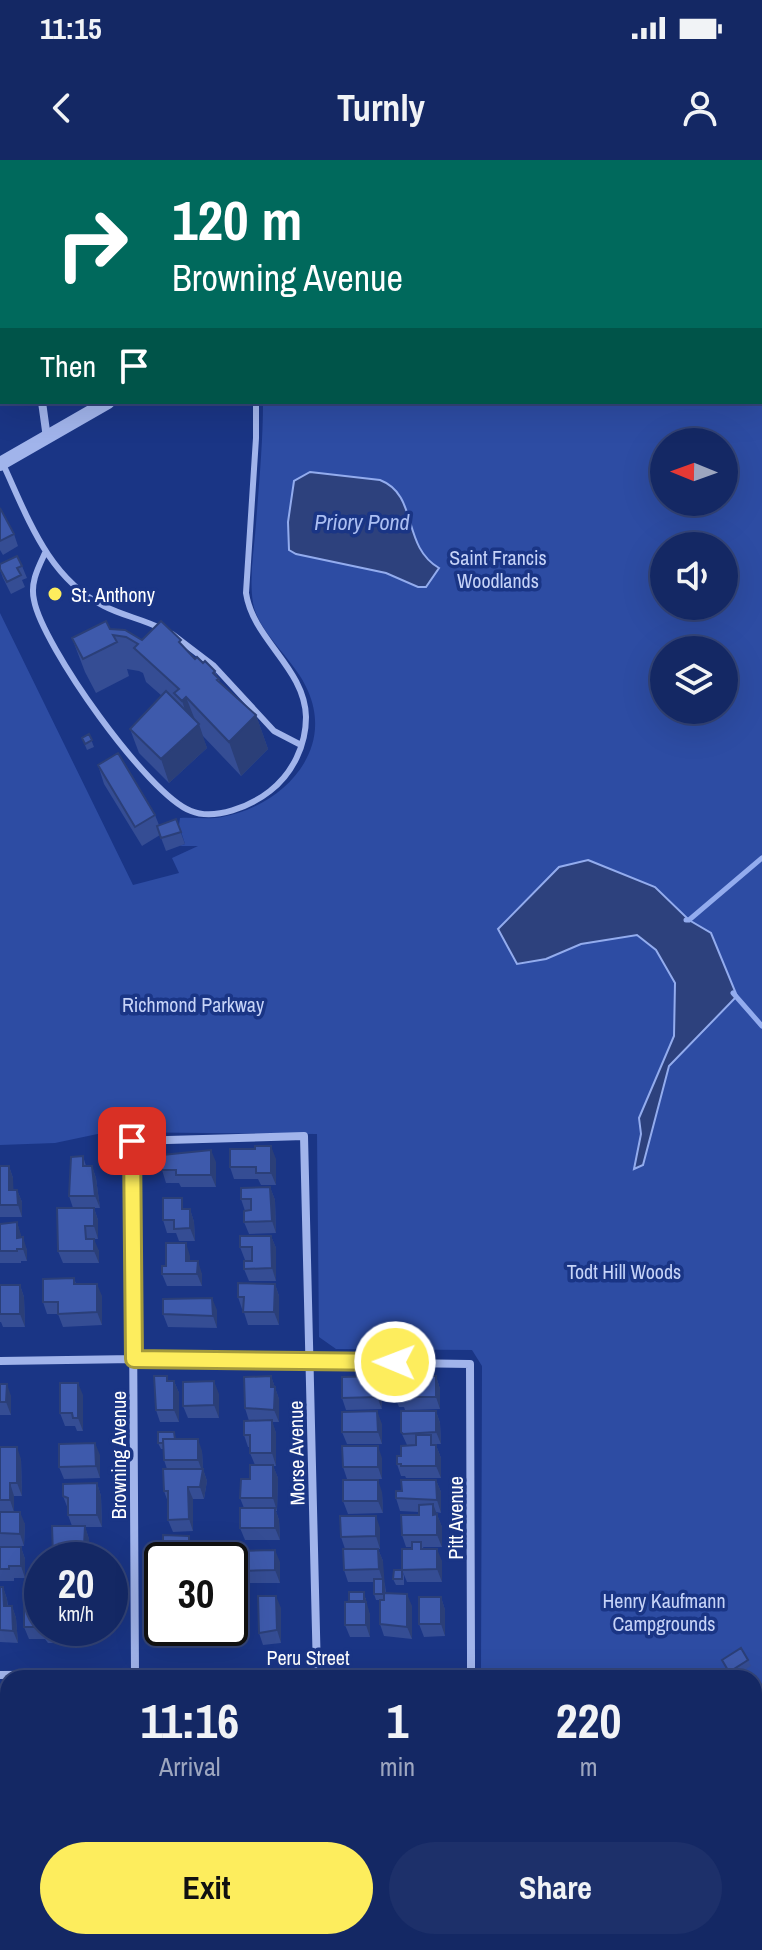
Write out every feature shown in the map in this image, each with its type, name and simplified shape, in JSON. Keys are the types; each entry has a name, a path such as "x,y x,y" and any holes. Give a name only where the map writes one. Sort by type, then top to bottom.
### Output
{"street":[{"path":"42,404 47,439"},
{"path":"1,464 105,404"},
{"name":"Morse Avenue","path":"132,1141 304,1136 317,1670"},
{"name":"Browning Avenue","path":"132,1141 135,1670"},
{"path":"0,1361 309,1361"},
{"name":"Pitt Avenue","path":"309,1361 470,1364 471,1670"}],"lane":[{"path":"45,553 33,584 34,603 43,624 92,710 173,801 192,812 226,812 266,794 286,776 298,757 306,719 305,705 287,666 256,624 248,607 246,593 256,404"},
{"path":"1,464 45,553 65,578 87,597 106,607 150,622 178,637 214,666 274,731 301,745"}],"green space":[{"path":"263,404 762,404 762,1670 481,1670 482,1366 472,1350 336,1349 319,1337 317,1134 107,1132 55,1143 0,1145 0,613 133,885 179,873 172,858 198,846 179,846 185,844 180,818 222,817 244,811 282,789 308,755 314,735 314,714 308,691 256,614 252,573"}],"water":[{"name":"Priory Pond","path":"310,472 380,480 392,487 406,509 419,547 427,559 439,568 426,587 418,587 386,573 289,550 288,522 294,481"},
{"path":"588,860 655,887 689,920 711,933 737,996 669,1066 643,1165 634,1169 641,1134 639,1118 674,1036 675,983 656,950 637,935 581,944 546,959 517,964 498,929 559,867"}],"building":[{"path":"0,508 14,534 0,541"},
{"path":"17,556 22,566 17,568 21,575 7,582 0,564"},
{"path":"106,621 110,629 125,630 142,640 161,621 195,659 205,661 215,671 217,680 256,715 229,742 186,697 182,701 174,693 179,689 134,648 138,644 126,637 113,635 117,642 83,659 72,638"},
{"path":"166,691 199,724 161,759 130,729"},
{"path":"89,734 92,740 85,744 82,738"},
{"path":"118,753 155,815 135,827 98,765"},
{"path":"176,819 181,832 161,838 157,826"},
{"path":"255,1146 271,1146 271,1173 256,1173 256,1167 230,1167 230,1149 255,1149"},
{"path":"211,1150 211,1175 176,1175 176,1170 162,1170 162,1155"},
{"path":"83,1156 83,1166 92,1166 95,1196 69,1196 71,1157"},
{"path":"0,1166 9,1166 9,1190 17,1190 18,1205 0,1205"},
{"path":"270,1187 272,1221 244,1222 244,1211 251,1210 251,1199 241,1199 241,1188"},
{"path":"163,1198 182,1198 182,1209 190,1209 190,1228 174,1229 174,1220 163,1220"},
{"path":"57,1208 94,1208 94,1226 85,1226 86,1239 94,1239 94,1251 58,1251"},
{"path":"17,1222 17,1238 23,1237 23,1249 0,1251 0,1224"},
{"path":"240,1236 271,1236 272,1268 244,1269 244,1261 252,1261 252,1247 240,1247"},
{"path":"166,1243 186,1243 186,1261 198,1261 197,1274 162,1274 162,1266 166,1266"},
{"path":"74,1278 74,1284 97,1284 97,1312 58,1314 58,1302 43,1302 43,1279"},
{"path":"238,1283 275,1284 274,1312 243,1312 244,1297 238,1297"},
{"path":"0,1285 20,1285 20,1314 0,1314"},
{"path":"212,1298 213,1316 163,1314 163,1299"},
{"path":"403,1372 416,1372 416,1376 436,1376 436,1397 394,1395 394,1377 403,1376"},
{"path":"154,1376 167,1376 167,1381 174,1381 174,1410 156,1410"},
{"path":"271,1376 271,1387 275,1387 274,1410 245,1408 244,1377"},
{"path":"377,1376 377,1397 342,1398 342,1377"},
{"path":"214,1381 214,1405 183,1406 183,1382"},
{"path":"60,1383 78,1383 78,1418 73,1418 72,1413 60,1413"},
{"path":"0,1384 7,1384 6,1402 0,1402"},
{"path":"377,1411 378,1432 342,1432 342,1412"},
{"path":"401,1411 436,1411 436,1432 403,1434"},
{"path":"272,1420 272,1453 250,1453 250,1435 244,1435 244,1421"},
{"path":"158,1432 174,1432 175,1439 163,1439 163,1443 158,1443"},
{"path":"416,1435 431,1435 431,1445 436,1445 436,1466 397,1464 401,1446 416,1445"},
{"path":"163,1439 198,1439 198,1460 164,1460"},
{"path":"95,1443 96,1466 59,1467 59,1444"},
{"path":"342,1446 378,1446 378,1467 343,1467"},
{"path":"0,1447 17,1447 17,1483 10,1483 10,1500 0,1500"},
{"path":"250,1465 273,1465 273,1498 240,1498 241,1479 250,1479"},
{"path":"163,1469 203,1469 200,1487 188,1487 189,1519 168,1520 168,1491 164,1491"},
{"path":"343,1480 378,1480 378,1501 343,1501"},
{"path":"401,1480 436,1480 437,1500 396,1498 396,1491 402,1491"},
{"path":"97,1483 97,1515 68,1515 68,1498 63,1496 63,1484"},
{"path":"433,1504 433,1515 437,1514 437,1535 402,1535 401,1515 419,1515 419,1505"},
{"path":"240,1508 275,1508 275,1528 240,1528"},
{"path":"0,1512 20,1512 20,1534 0,1533"},
{"path":"340,1516 376,1516 376,1536 341,1537"},
{"path":"52,1526 85,1526 84,1542 53,1542"},
{"path":"163,1535 189,1536 189,1542 163,1542"},
{"path":"412,1542 421,1542 421,1549 437,1549 437,1569 402,1570 402,1549 412,1549"},
{"path":"0,1547 21,1547 21,1566 0,1569"},
{"path":"343,1549 378,1549 379,1569 344,1570"},
{"path":"275,1550 275,1570 248,1571 248,1551"},
{"path":"394,1570 402,1570 402,1579 393,1579"},
{"path":"374,1579 383,1579 383,1594 374,1594"},
{"path":"0,1587 3,1587 4,1606 12,1606 13,1631 0,1630"},
{"path":"349,1592 364,1592 364,1601 349,1601"},
{"path":"384,1593 407,1594 407,1627 380,1624 380,1600 384,1600"},
{"path":"258,1596 276,1596 277,1630 259,1633"},
{"path":"419,1597 441,1597 441,1624 419,1624"},
{"path":"345,1602 366,1602 366,1625 345,1625"},
{"path":"741,1648 748,1660 728,1670 722,1660"}],"waterway":[{"path":"686,920 762,858"},
{"path":"733,993 762,1026"}],"place":[{"name":"St. Anthony","path":"55,594"}],"route":[{"path":"132,1141 134,1359 395,1362"}],"park label":[{"name":"Saint Francis Woodlands","path":"498,568"},
{"name":"Richmond Parkway","path":"193,1004"},
{"name":"Todt Hill Woods","path":"624,1271"},
{"name":"Henry Kaufmann Campgrounds","path":"664,1612"}]}
